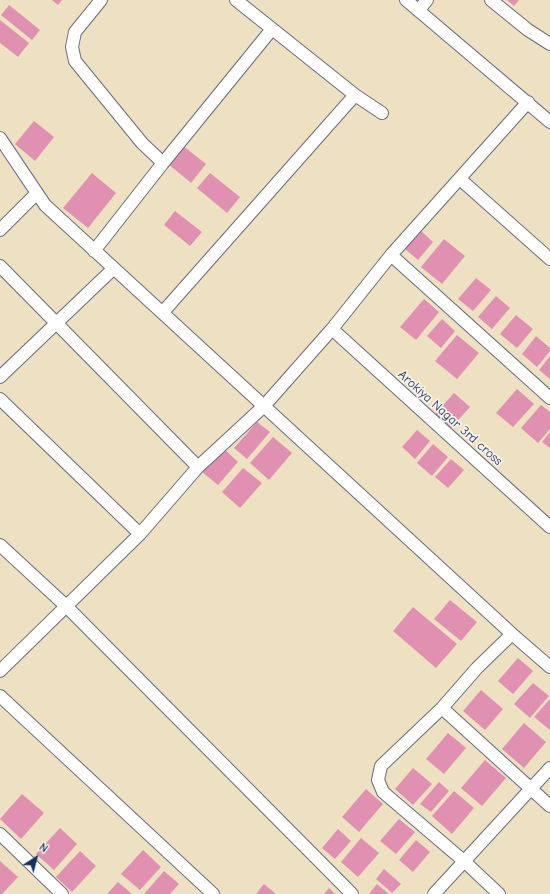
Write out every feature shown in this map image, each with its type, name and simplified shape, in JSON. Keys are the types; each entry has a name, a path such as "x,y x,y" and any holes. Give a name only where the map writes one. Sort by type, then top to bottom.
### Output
{"street":[{"path":"102,0 75,32 72,47 75,61 142,143 163,164"},
{"path":"236,0 355,95 382,113"},
{"path":"406,0 550,122"},
{"path":"418,10 427,0"},
{"path":"491,0 528,30 550,44"},
{"path":"94,251 272,29"},
{"path":"163,312 355,95"},
{"path":"0,671 140,534 198,468 264,406 332,329 391,255 528,102"},
{"path":"0,138 45,205 113,269 163,312 512,634 550,667"},
{"path":"460,179 550,259"},
{"path":"0,230 37,193"},
{"path":"391,255 550,398"},
{"path":"0,266 198,468"},
{"path":"0,377 113,269"},
{"name":"Arokiya Nagar 3rd cross","path":"332,329 550,527"},
{"path":"0,399 140,534"},
{"path":"0,545 66,606 352,894"},
{"path":"499,894 383,792 378,780 381,766 442,708 477,668 512,634"},
{"path":"0,696 213,894"},
{"path":"442,708 532,788 550,806"},
{"path":"434,894 550,768"},
{"path":"0,834 62,894"}],"building":[{"path":"52,0 62,0 58,5"},
{"path":"507,0 519,0 514,6"},
{"path":"9,5 40,30 32,40 1,15"},
{"path":"0,20 29,43 18,57 0,43"},
{"path":"34,121 54,137 35,161 15,144"},
{"path":"182,145 206,164 191,183 167,163"},
{"path":"92,173 116,193 88,228 63,208"},
{"path":"210,173 240,197 227,213 197,188"},
{"path":"175,211 202,232 190,246 164,225"},
{"path":"420,230 433,242 418,260 405,249"},
{"path":"444,239 465,256 442,284 421,267"},
{"path":"476,278 491,290 473,311 458,299"},
{"path":"496,296 510,308 492,329 478,317"},
{"path":"424,299 439,312 416,340 400,327"},
{"path":"516,315 533,329 517,348 500,334"},
{"path":"442,319 455,331 441,348 427,336"},
{"path":"457,335 479,353 457,379 435,361"},
{"path":"536,336 550,348 550,351 537,367 522,354"},
{"path":"550,356 550,379 539,370"},
{"path":"517,389 534,404 513,427 496,413"},
{"path":"454,393 470,407 450,429 434,415"},
{"path":"541,405 550,412 550,429 538,443 521,428"},
{"path":"257,422 270,432 247,459 234,448"},
{"path":"417,430 430,441 415,459 402,447"},
{"path":"550,432 550,448 542,442"},
{"path":"273,437 292,453 269,480 250,463"},
{"path":"433,444 448,457 432,476 417,463"},
{"path":"223,448 238,462 218,485 202,472"},
{"path":"451,459 464,470 448,488 435,477"},
{"path":"243,468 262,483 240,508 222,492"},
{"path":"450,600 477,622 461,641 434,619"},
{"path":"413,607 457,644 436,668 393,631"},
{"path":"518,658 533,671 513,694 498,681"},
{"path":"533,683 549,696 530,718 514,704"},
{"path":"481,690 503,709 485,730 463,711"},
{"path":"550,699 550,730 534,717"},
{"path":"524,723 546,742 524,768 502,749"},
{"path":"448,733 466,748 444,774 426,759"},
{"path":"485,760 506,778 482,806 461,788"},
{"path":"413,768 432,784 413,805 395,789"},
{"path":"439,782 449,791 431,812 420,804"},
{"path":"366,789 383,804 359,832 342,817"},
{"path":"454,791 474,808 452,834 432,816"},
{"path":"22,794 44,813 21,839 0,819"},
{"path":"399,819 415,832 396,854 380,841"},
{"path":"60,828 77,844 54,870 36,854"},
{"path":"338,829 351,841 335,859 322,848"},
{"path":"361,838 379,853 358,877 341,862"},
{"path":"416,840 430,852 413,872 399,860"},
{"path":"143,850 161,867 140,890 121,874"},
{"path":"80,851 96,866 72,892 56,877"},
{"path":"0,861 18,877 2,894 0,894"},
{"path":"384,869 401,884 392,893 376,879"},
{"path":"164,871 179,884 170,894 144,894"},
{"path":"118,882 132,894 107,894"},
{"path":"264,884 276,894 256,894"},
{"path":"377,884 389,894 369,894"},
{"path":"329,888 335,894 324,894"}]}
